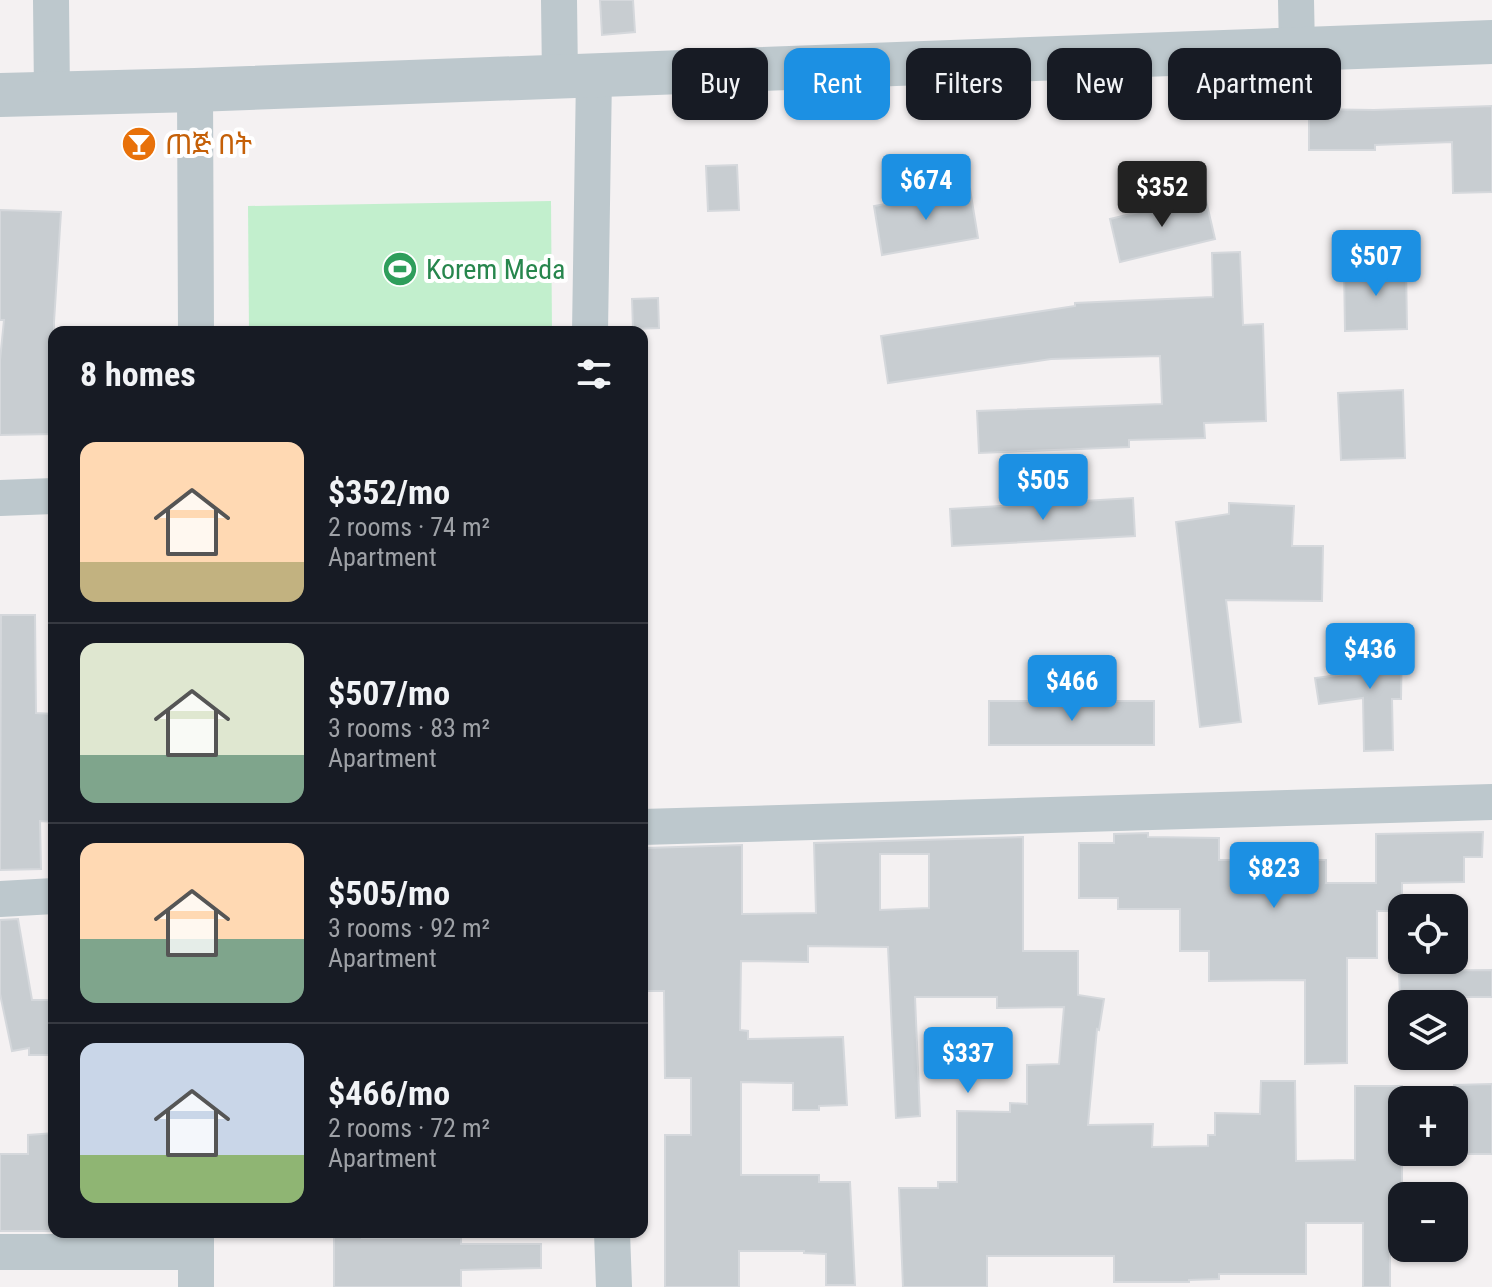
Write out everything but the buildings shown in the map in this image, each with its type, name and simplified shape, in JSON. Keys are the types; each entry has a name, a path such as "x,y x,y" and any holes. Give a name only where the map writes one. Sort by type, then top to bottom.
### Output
{"street":[{"path":"51,0 52,94"},
{"path":"559,0 577,76 590,326"},
{"path":"1296,0 1297,48"},
{"path":"1325,48 1492,42"},
{"path":"0,95 1168,54"},
{"path":"195,90 196,326"},
{"path":"0,498 48,496"},
{"path":"648,827 1492,802"},
{"path":"0,899 48,896"},
{"path":"612,1238 614,1287"},
{"path":"0,1252 196,1242 196,1287"}],"green space":[{"name":"Korem Meda","path":"551,201 552,326 249,326 248,206"}],"place":[{"name":"ጠጅ በት","path":"139,144"},
{"name":"Korem Meda","path":"400,269"}]}
